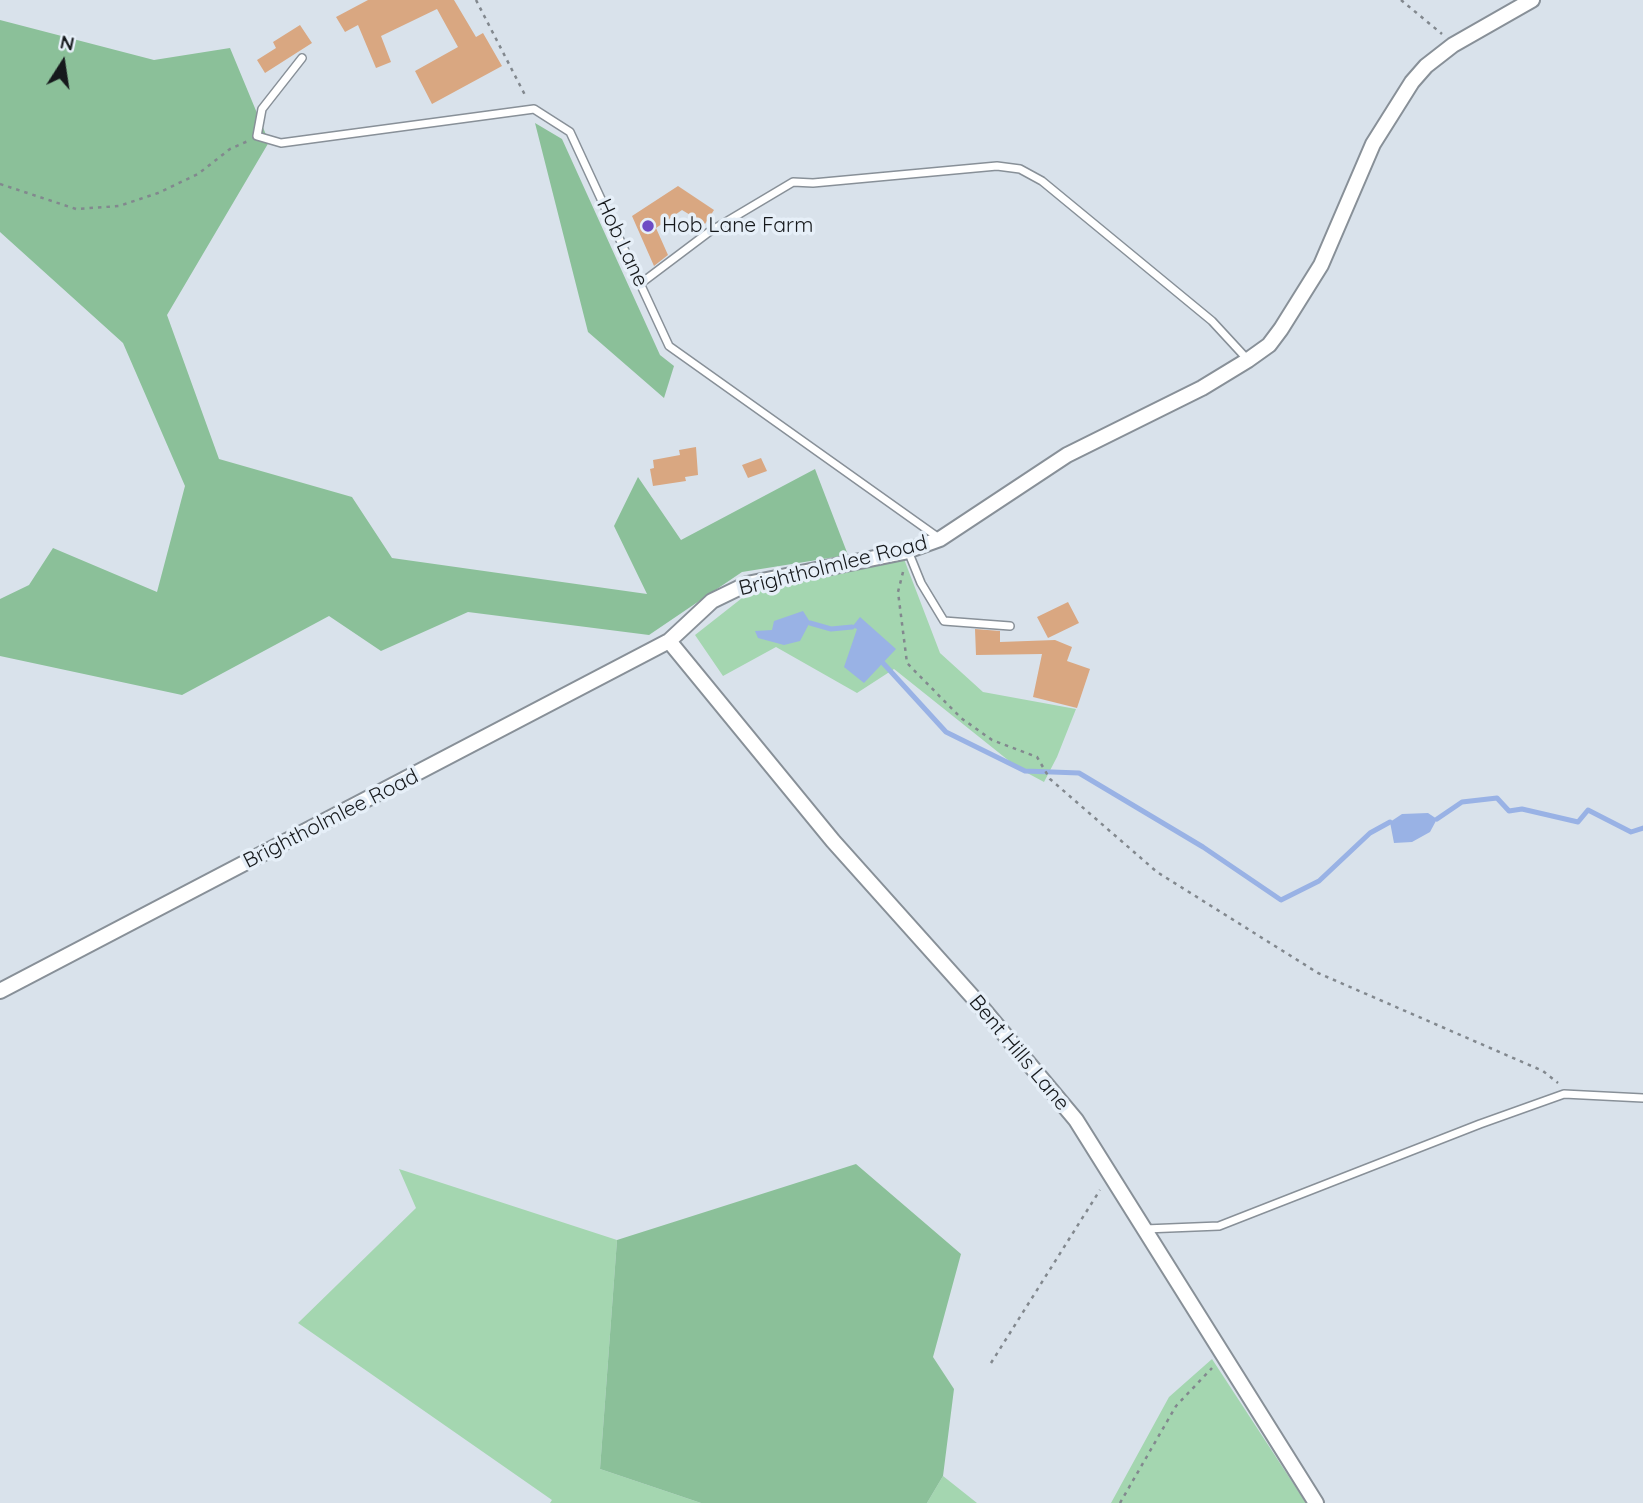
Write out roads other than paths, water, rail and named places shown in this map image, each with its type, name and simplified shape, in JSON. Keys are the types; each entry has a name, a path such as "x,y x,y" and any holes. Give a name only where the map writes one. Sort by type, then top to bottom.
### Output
{"street":[{"name":"Brightholmlee Road","path":"0,991 669,641 712,601 747,584 904,552 940,539 1067,455 1202,388 1248,360 1269,345 1321,265 1384,122 1426,66 1453,45 1532,0"},
{"name":"Bent Hills Lane","path":"669,641 833,841 979,1004 1076,1120 1316,1503"}],"lane":[{"name":"Hob Lane","path":"302,58 262,109 257,136 281,144 531,110 570,131 668,345 940,539"},
{"path":"640,284 709,232 793,182 997,166 1020,169 1042,181 1212,321 1248,360"},
{"path":"904,552 944,621 1010,626"},
{"path":"1145,1230 1219,1226 1564,1094 1643,1098"}],"water":[{"path":"803,611 810,622 800,641 784,645 758,638 755,631 772,630 774,621"},
{"path":"860,617 896,649 864,683 844,667 857,629 852,627"},
{"path":"1428,813 1437,819 1430,832 1412,842 1394,843 1390,822 1402,814"}],"waterway":[{"path":"810,623 831,629 852,627"},
{"path":"883,663 946,732 1025,771 1079,773 1203,847 1281,900 1319,881 1370,833 1390,822"},
{"path":"1437,819 1462,802 1497,798 1509,811 1522,809 1578,822 1588,810 1631,832 1643,828"}],"place":[{"name":"Hob Lane Farm","path":"648,226"}]}
